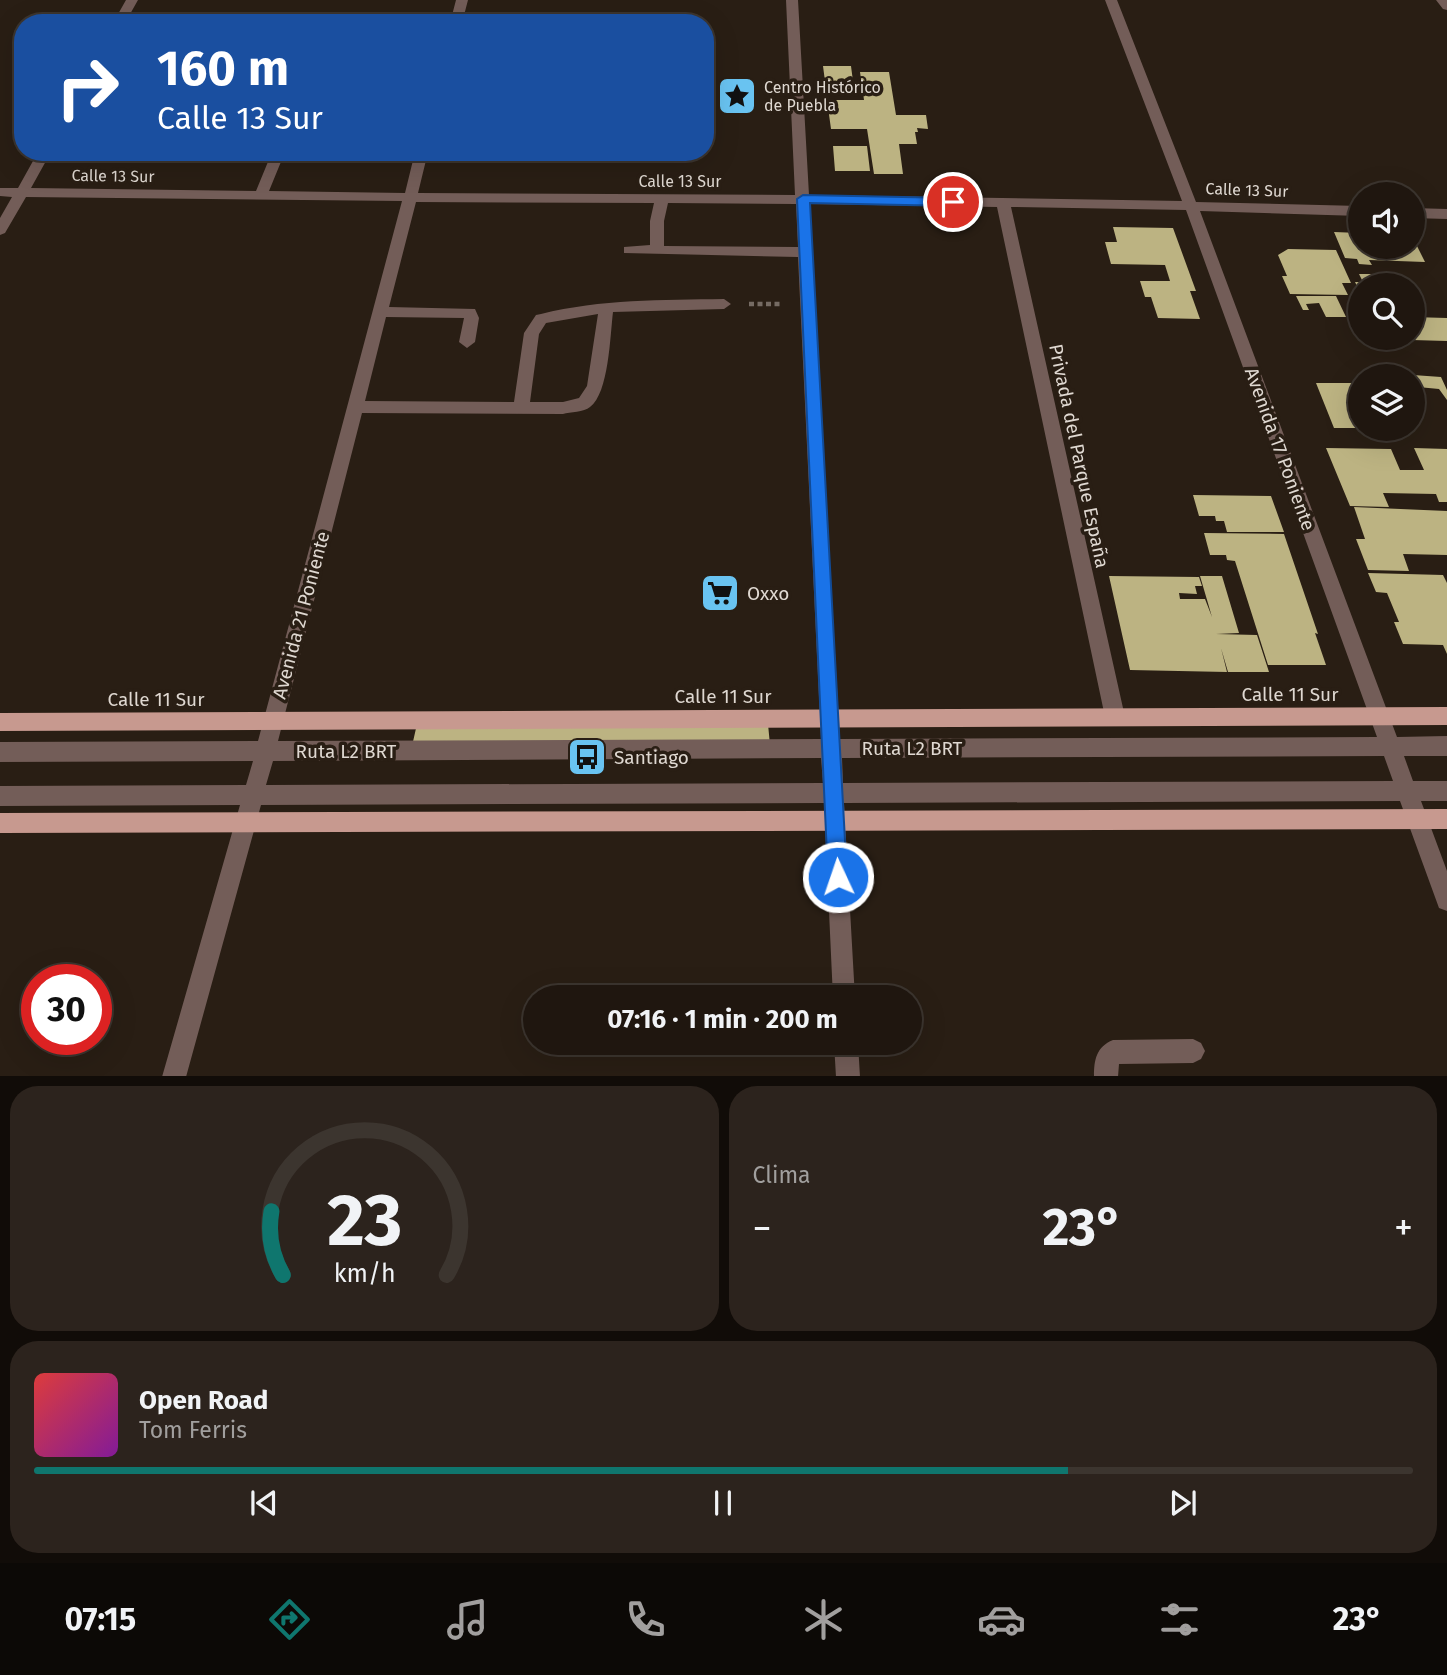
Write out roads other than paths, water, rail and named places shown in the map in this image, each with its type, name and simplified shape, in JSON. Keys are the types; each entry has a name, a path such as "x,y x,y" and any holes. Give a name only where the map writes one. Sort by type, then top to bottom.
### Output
{"main road":[{"name":"Calle 11 Sur","path":"0,722 1447,716"},
{"path":"0,823 1447,818"}],"street":[{"path":"792,0 843,985"},
{"name":"Avenida 17 Poniente","path":"1111,0 1191,205 1388,746 1447,900"},
{"path":"1442,0 1447,6"},
{"path":"0,230 40,161"},
{"path":"261,195 275,161"},
{"name":"Avenida 21 Poniente","path":"174,1076 274,721 420,161"},
{"name":"Calle 13 Sur","path":"0,192 410,199 803,199 1191,205 1348,211"},
{"path":"657,249 657,221 662,199"},
{"name":"Privada del Parque España","path":"1003,204 1115,717"},
{"path":"1425,213 1447,214"},
{"path":"629,250 805,252"},
{"path":"521,407 533,333 541,319 606,308 724,304"},
{"path":"356,407 563,408 584,403 595,387 606,308"},
{"path":"380,312 470,313 472,318 467,342"},
{"name":"Ruta L2 BRT","path":"0,752 1447,746"},
{"path":"0,796 1447,791"},
{"path":"1106,1076 1106,1061 1113,1052 1193,1051"},
{"path":"847,1055 848,1076"}],"place":[{"name":"Centro Histórico de Puebla","path":"737,96"},
{"name":"Oxxo","path":"720,593"},
{"name":"Santiago","path":"587,757"}]}
